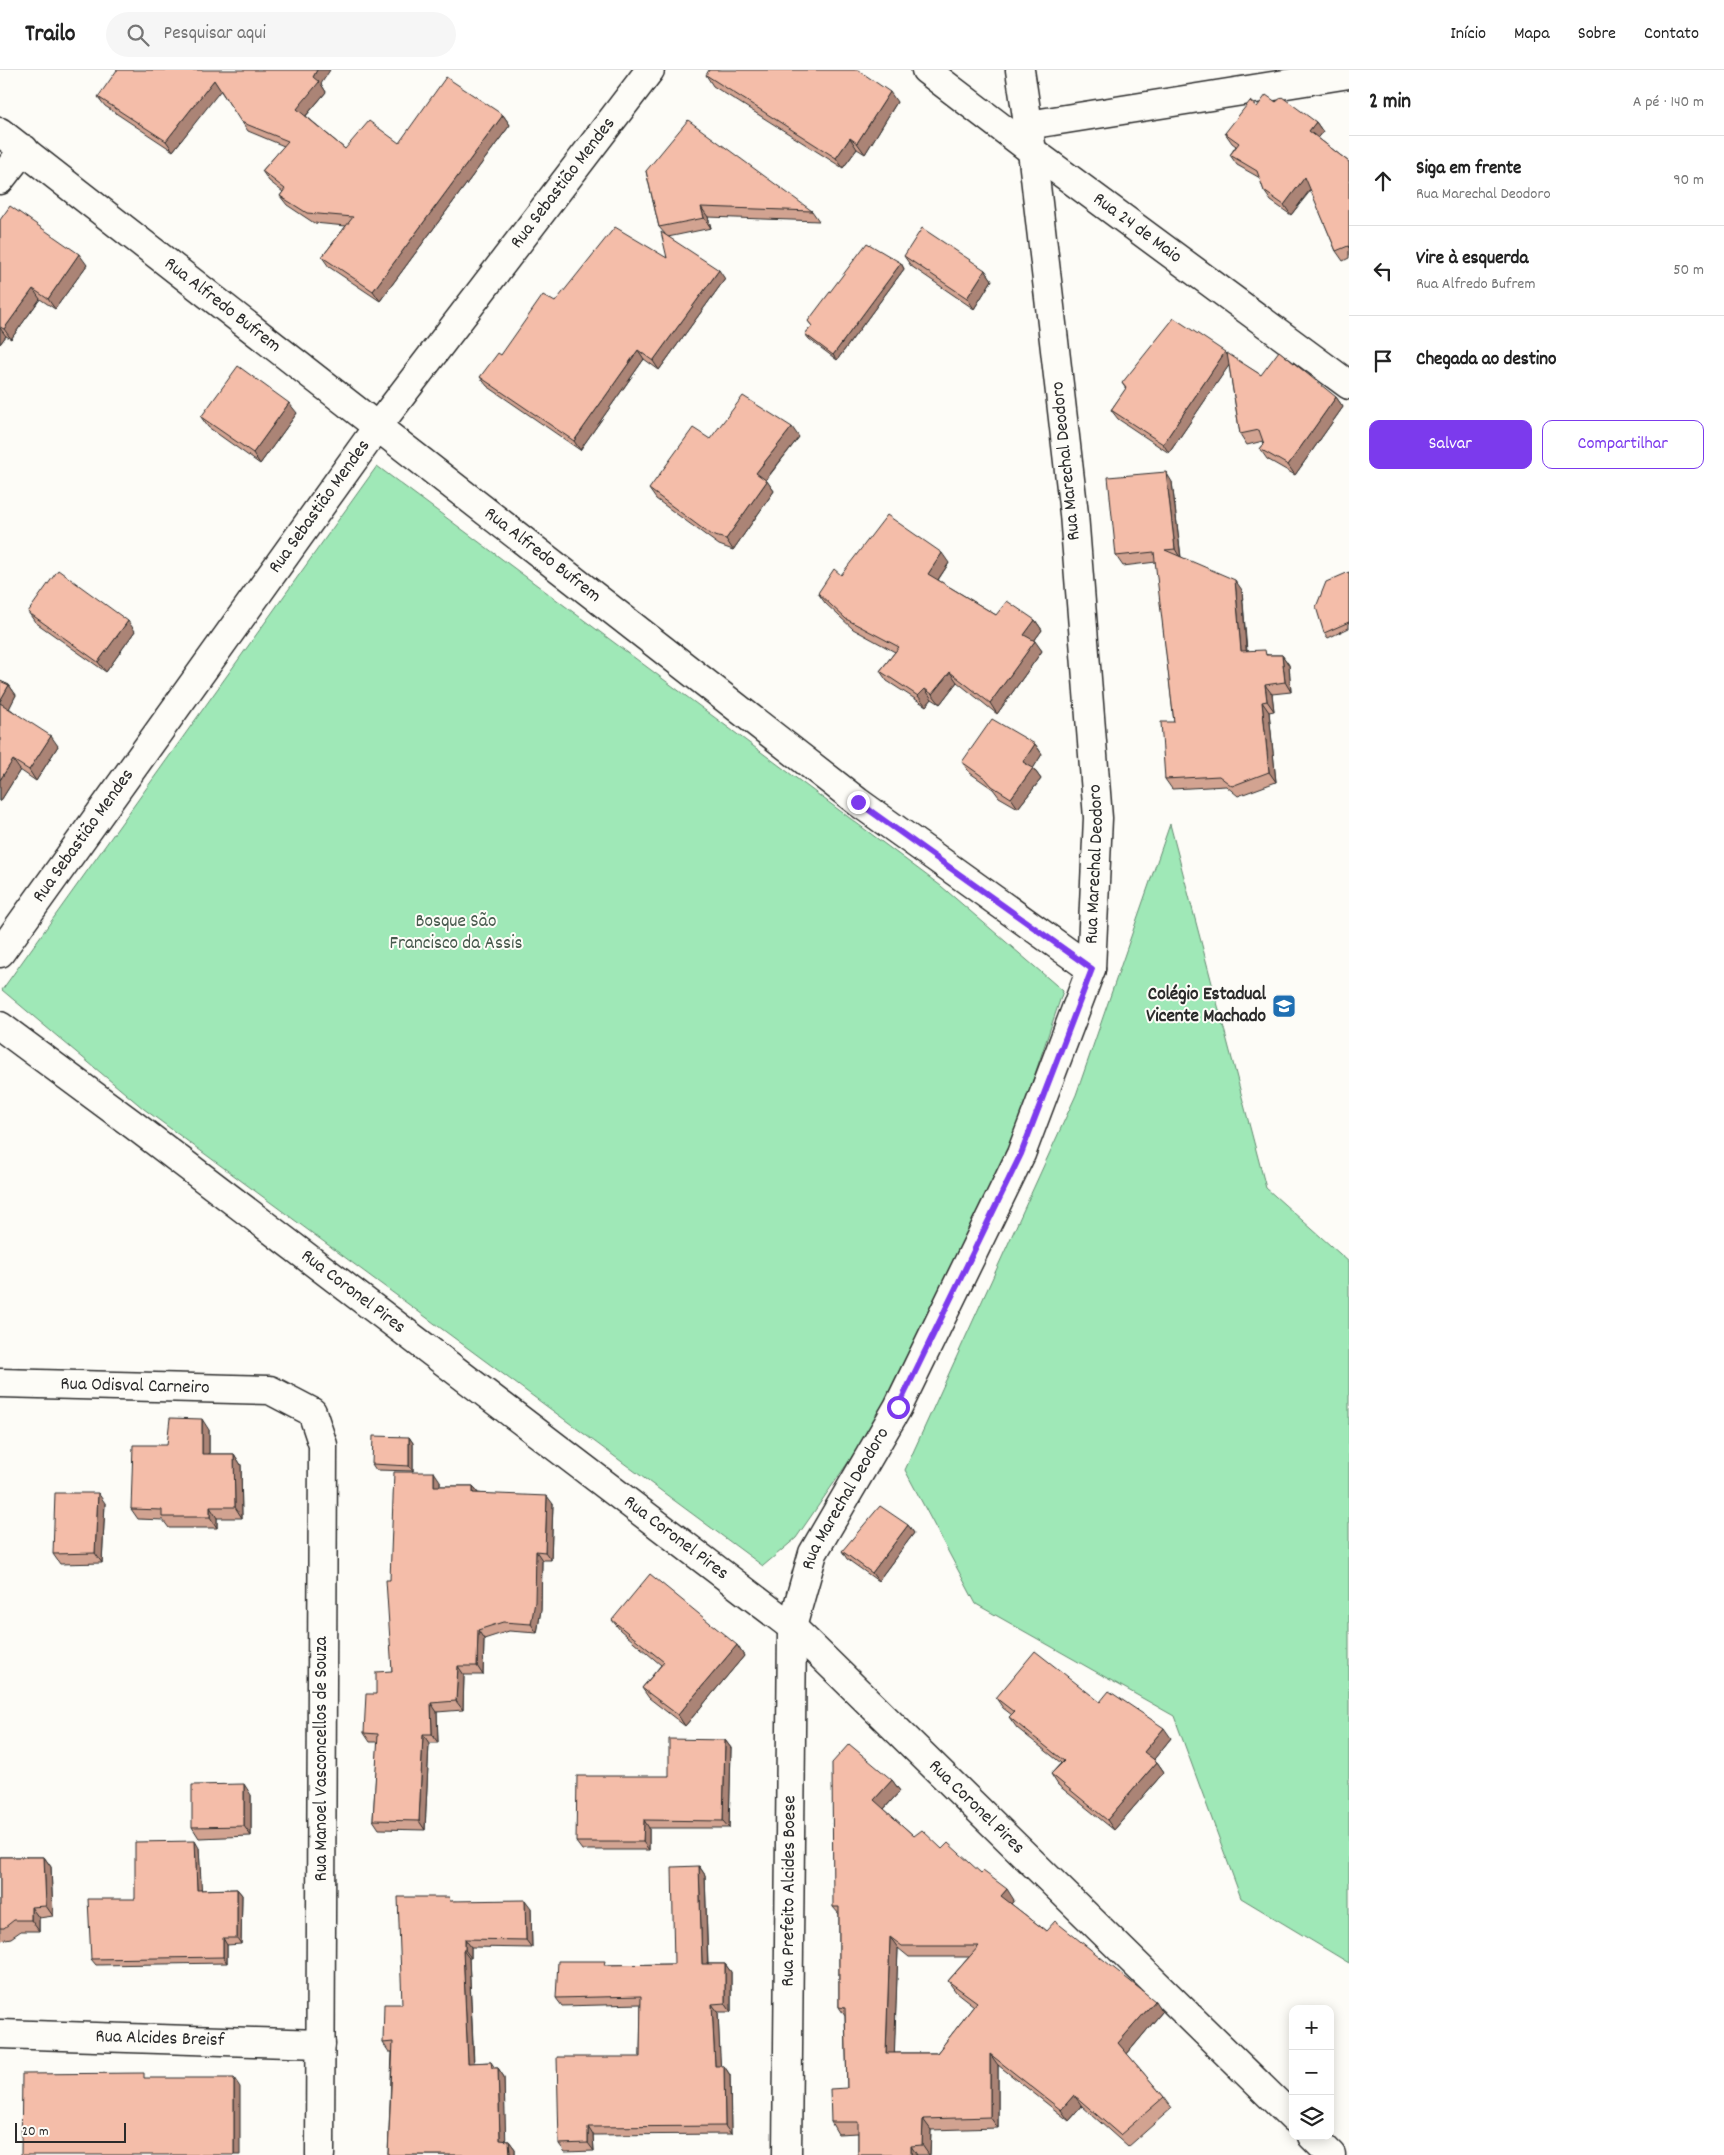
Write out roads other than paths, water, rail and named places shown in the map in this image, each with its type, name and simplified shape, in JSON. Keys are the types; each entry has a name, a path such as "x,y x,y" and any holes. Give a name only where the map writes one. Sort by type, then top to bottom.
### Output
{"street":[{"name":"Rua Sebastião Mendes","path":"0,953 378,426 650,70"},
{"name":"Rua 24 de Maio","path":"926,70 1030,138 1349,385"},
{"name":"Rua Marechal Deodoro","path":"792,1627 813,1553 898,1407 1021,1154 1092,969 1098,818 1074,514 1030,138 1020,70"},
{"path":"1030,138 1349,74"},
{"name":"Rua Alfredo Bufrem","path":"0,132 858,802 1092,969"},
{"path":"0,180 24,149"},
{"name":"Rua Coronel Pires","path":"0,1026 135,1126 792,1627 1289,2114"},
{"name":"Rua Odisval Carneiro","path":"0,1383 270,1390"},
{"name":"Rua Manoel Vasconcellos de Souza","path":"270,1390 312,1412 324,1445 320,2155"},
{"name":"Rua Prefeito Alcides Boese","path":"787,2155 792,1627"},
{"name":"Rua Alcides Breisf","path":"0,2034 321,2044"},
{"path":"1316,2140 1331,2155"}],"place":[{"name":"Colégio Estadual Vicente Machado","path":"1284,1006"}],"park label":[{"name":"Bosque São Francisco da Assis","path":"456,933"}]}
